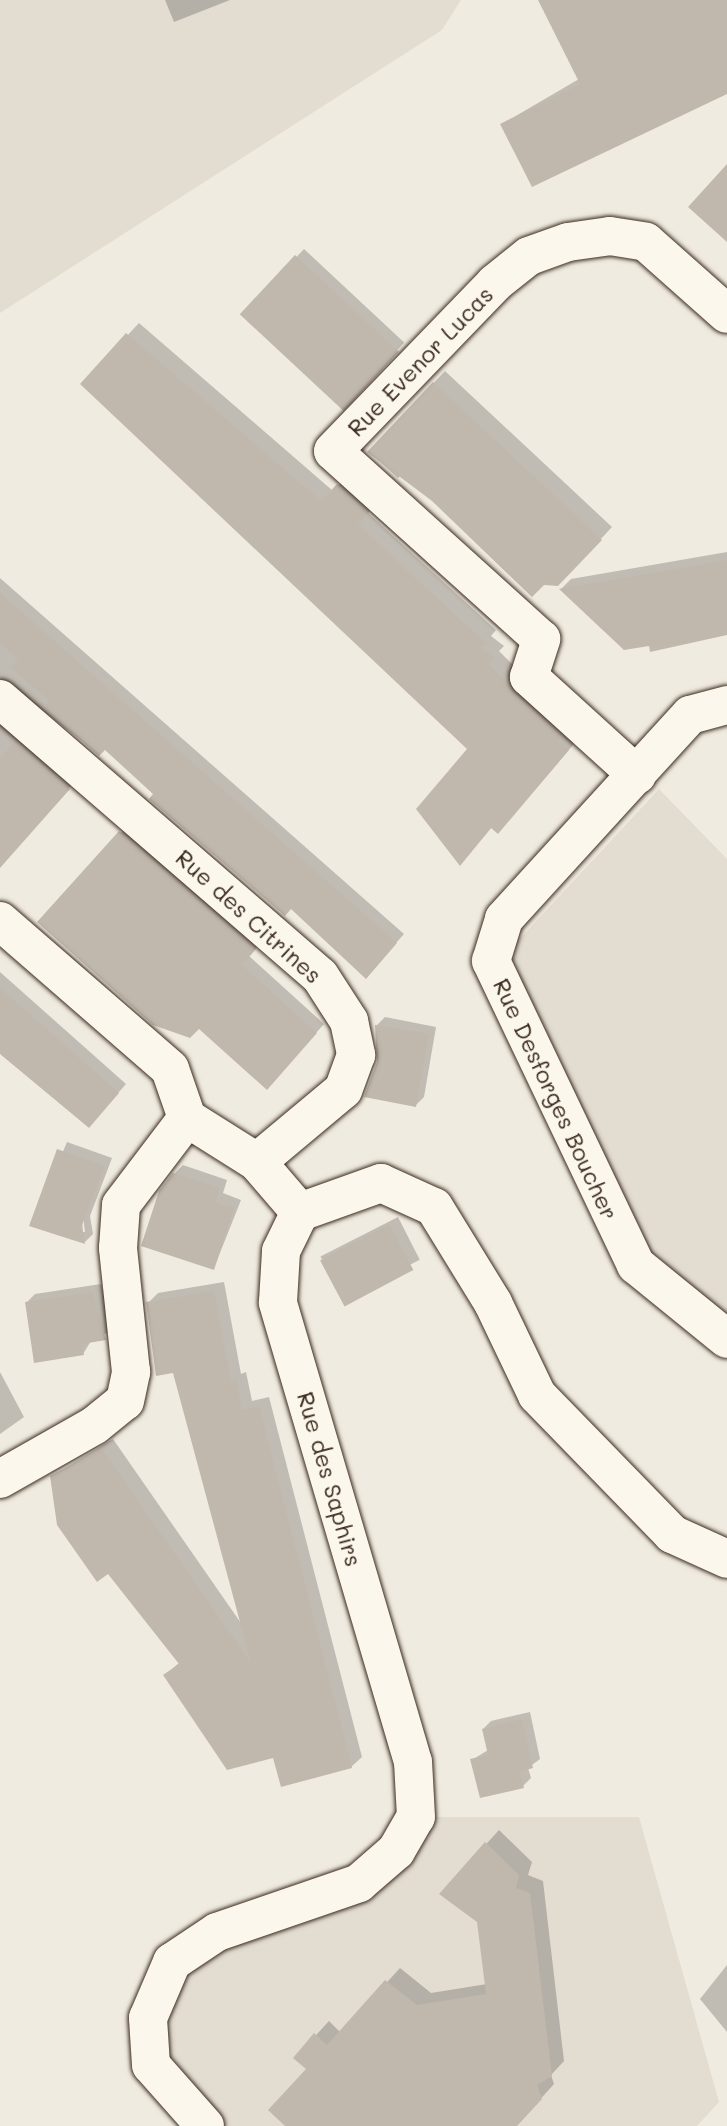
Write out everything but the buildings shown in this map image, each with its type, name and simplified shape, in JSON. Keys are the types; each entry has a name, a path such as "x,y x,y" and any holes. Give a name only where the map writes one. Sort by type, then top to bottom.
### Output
{"street":[{"name":"Rue Evenor Lucas","path":"637,775 528,677 541,639 333,451 495,283 529,256 556,247 610,236 646,242 727,314"},
{"name":"Rue des Citrines","path":"0,698 320,976 348,1021 356,1055 343,1090 257,1163"},
{"name":"Rue Desforges Boucher","path":"727,705 690,715 503,919 491,961 636,1265 727,1339"},
{"path":"0,921 170,1069 187,1118 257,1163 300,1212 381,1183 434,1207 493,1303 537,1395 672,1534 727,1559"},
{"path":"0,1479 95,1425 125,1401 131,1372 118,1248 121,1205 187,1118"},
{"name":"Rue des Saphirs","path":"205,2126 151,2065 148,2018 172,1962 217,1932 359,1883 396,1851 416,1817 414,1762 278,1302 281,1251 300,1212"}],"shaded area":[{"path":"0,0 461,0 442,30 0,313"},
{"path":"659,789 727,859 727,1339 636,1265 509,978 517,942"},
{"path":"416,1817 639,1817 719,2102 697,2126 205,2126 151,2065 172,1962 359,1883"}]}
